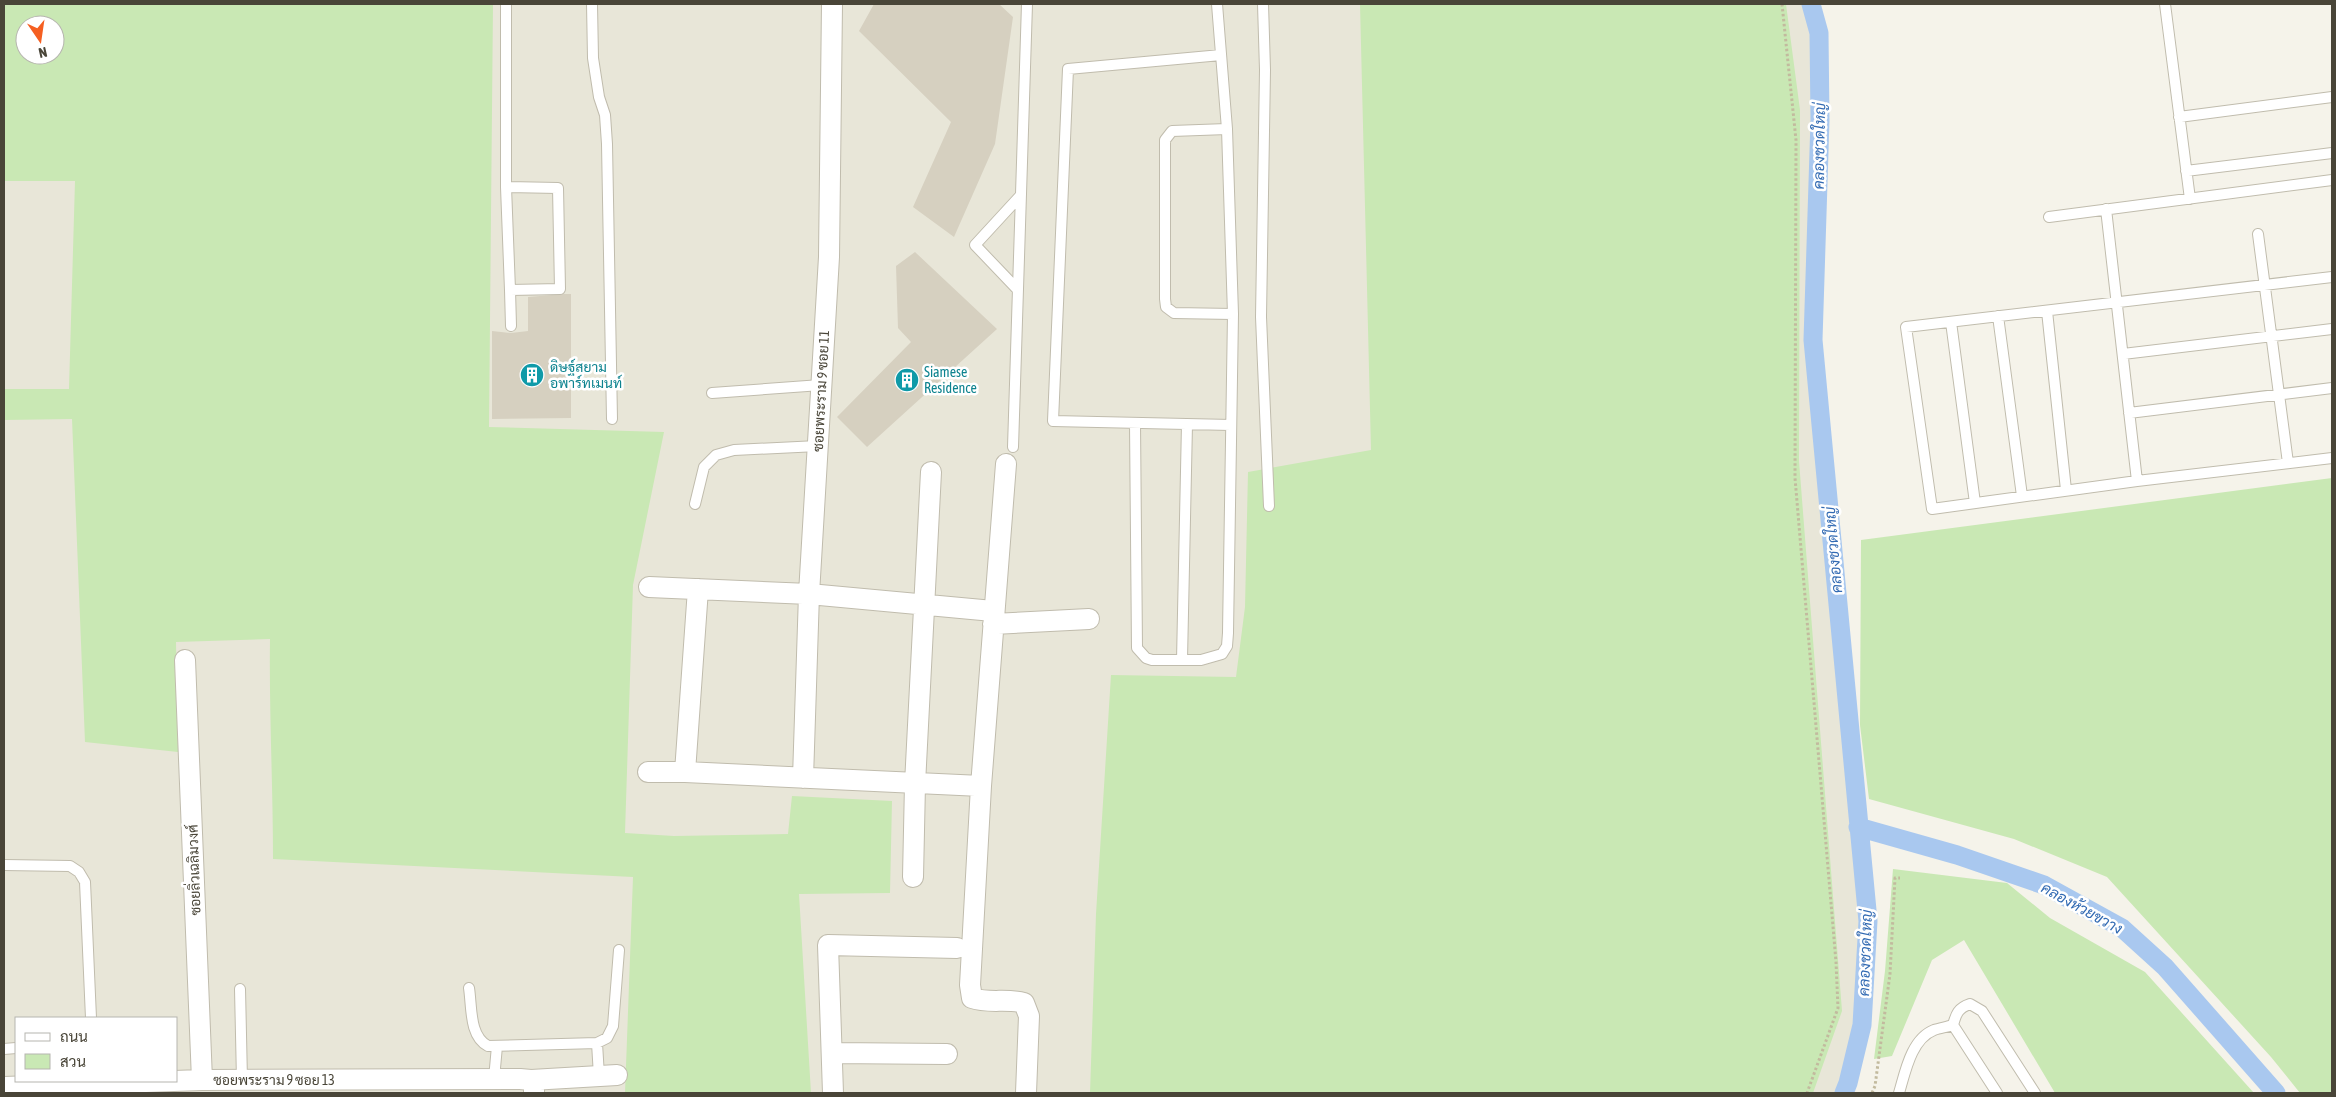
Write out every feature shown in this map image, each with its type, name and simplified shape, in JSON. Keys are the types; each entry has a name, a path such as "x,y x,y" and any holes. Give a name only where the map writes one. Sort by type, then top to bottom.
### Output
{"street":[{"name":"ซอยพระราม 9 ซอย 11","path":"803,778 809,594 829,257 832,4"},
{"path":"1010,455 993,617 970,985 972,998 984,1002 1015,1000 1024,1003 1029,1016 1026,1093"},
{"path":"913,877 915,784 931,472"},
{"path":"649,587 809,594 925,605 993,617 1088,619"},
{"path":"685,772 698,589"},
{"name":"ซอยลิ่วเฉลิมวงศ์","path":"186,660 202,1080"},
{"path":"648,772 685,772 981,786"},
{"path":"833,1093 828,946 957,948"},
{"path":"832,1053 947,1054"},
{"name":"ซอยพระราม 9 ซอย 13","path":"4,1087 97,1089 202,1080 374,1086 494,1079 533,1087 608,1076"}],"lane":[{"path":"506,4 506,187 511,326"},
{"path":"592,4 594,58 599,98 606,115 608,144 612,419"},
{"path":"1010,455 1018,290 1027,4"},
{"path":"1135,423 1137,648 1146,658 1202,660 1222,654 1227,646 1233,314 1227,129 1217,4"},
{"path":"1263,4 1265,70 1261,317 1270,506"},
{"path":"2165,4 2190,199"},
{"path":"1221,55 1068,69 1053,421 1231,425"},
{"path":"2179,117 2332,97"},
{"path":"1227,129 1172,131 1165,140 1166,307 1174,313 1233,314"},
{"path":"2186,172 2332,153"},
{"path":"2049,217 2332,180"},
{"path":"506,187 558,188 560,289 510,290"},
{"path":"1018,290 975,245 1021,194"},
{"path":"2106,210 2137,481"},
{"path":"2258,234 2288,463"},
{"path":"2332,277 1906,327 1932,509 2066,490 2332,458"},
{"path":"2047,311 2066,490"},
{"path":"1998,316 2022,496"},
{"path":"1951,322 1975,503"},
{"path":"2122,354 2332,329"},
{"path":"712,393 821,385"},
{"path":"2129,413 2332,388"},
{"path":"1182,660 1187,424"},
{"path":"695,504 704,467 716,455 734,450 818,446"},
{"path":"4,865 70,866 79,872 85,882 91,1017"},
{"path":"469,988 476,1034 481,1042 488,1046 597,1044 607,1038 613,1026 619,950"},
{"path":"240,988 242,1080"},
{"path":"1997,1093 1953,1026 1956,1014 1962,1007 1970,1004 1982,1011 2035,1093"},
{"path":"1899,1093 1910,1057 1919,1042 1932,1030 1953,1026"},
{"path":"597,1044 608,1076"},
{"path":"494,1079 497,1046"}],"path":[{"path":"1782,4 1796,140 1795,478 1836,962 1838,1008 1807,1093"},
{"path":"1872,1093 1875,1086 1890,974 1895,878 1900,878"}],"shaded area":[{"path":"4,4 1811,4 1819,33 1820,120 1813,340 1868,921 1862,1025 1844,1093 4,1093"}],"green space":[{"path":"4,4 493,4 489,427 664,432 633,585 625,833 674,836 788,834 792,796 892,801 890,893 799,894 811,1093 625,1093 633,877 273,859 270,639 176,642 178,752 85,742 72,419 4,420 4,389 69,389 75,181 4,181"},
{"path":"1360,4 1786,4 1800,110 1799,461 1842,1011 1813,1093 1090,1093 1096,914 1111,675 1236,677 1245,607 1248,472 1371,450"},
{"path":"2332,478 2332,1093 2300,1093 2271,1057 2107,877 2014,839 1869,799 1860,725 1861,540"},
{"path":"1893,869 2007,883 2050,918 2145,972 2254,1093 2055,1093 1964,940 1932,960 1892,1056 1874,1059 1885,971"}],"building":[{"path":"874,4 999,4 1013,17 995,144 954,237 913,207 951,122 859,31"},
{"name":"Siamese Residence","path":"915,252 997,329 867,447 837,417 911,342 898,328 896,266"},
{"name":"ดิษฐ์สยาม อพาร์ทเมนท์","path":"571,294 571,418 492,419 492,331 511,333 528,331 528,297"}],"waterway":[{"name":"คลองชวดใหญ่","path":"1811,4 1819,33 1820,120 1813,340 1868,921 1862,1025 1844,1093"},
{"name":"คลองห้วยขวาง","path":"1858,827 1957,855 2044,885 2122,928 2165,967 2276,1093"}],"place":[{"name":"ดิษฐ์สยาม อพาร์ทเมนท์","path":"532,375"},
{"name":"Siamese Residence","path":"907,380"}]}
